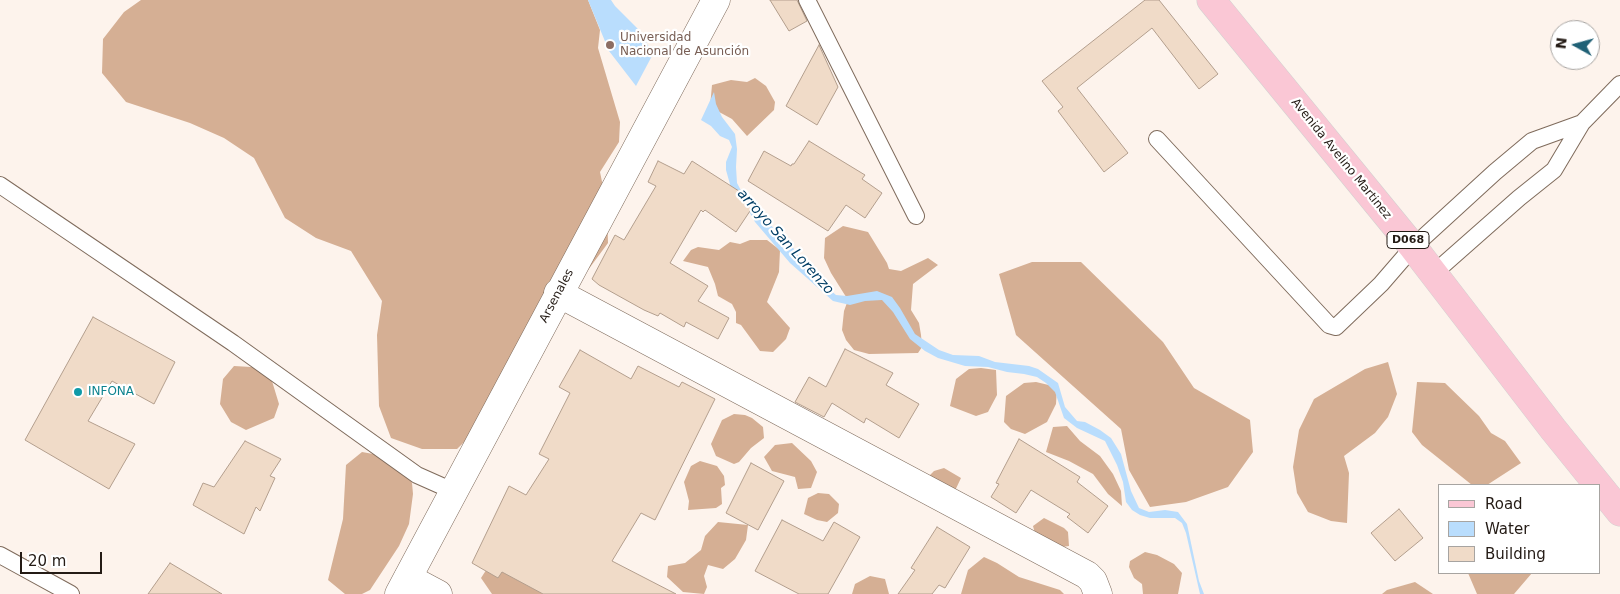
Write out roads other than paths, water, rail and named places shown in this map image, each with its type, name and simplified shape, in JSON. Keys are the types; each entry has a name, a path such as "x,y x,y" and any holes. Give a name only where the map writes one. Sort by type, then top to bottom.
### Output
{"main road":[{"name":"Arsenales","path":"404,586 558,293 716,0"},
{"name":"Avenida Avelino Martinez","path":"1210,0 1434,273 1597,484"},
{"path":"558,293 1087,575 1093,582 1096,591"},
{"name":"Avenida Avelino Martinez","path":"1600,487 1620,512"},
{"path":"404,586 438,594"}],"lane":[{"path":"807,0 916,216"},
{"path":"1434,273 1519,198 1554,170 1582,123 1620,84"},
{"path":"1157,139 1329,325 1336,327 1381,284 1413,247 1532,141 1582,123"},
{"path":"0,186 234,343 417,475 453,491"},
{"path":"0,555 71,594"}],"water":[{"path":"588,0 611,0 639,30 653,54 636,86 609,51"},
{"name":"arroyo San Lorenzo","path":"714,92 716,104 722,117 735,134 737,183 746,200 756,213 787,239 810,272 836,295 847,296 877,291 892,297 915,334 939,350 953,355 979,356 995,362 1029,366 1038,369 1058,383 1065,407 1077,421 1085,422 1111,438 1121,454 1131,491 1139,508 1149,512 1165,510 1178,512 1187,524 1199,581 1204,594 1200,594 1182,523 1175,518 1150,518 1132,510 1126,502 1123,482 1105,441 1077,428 1064,418 1055,392 1046,383 1037,377 988,367 965,366 938,358 925,351 910,339 893,312 882,300 865,301 850,305 833,301 790,263 733,195 726,170 726,162 732,147 729,140 720,136 711,126 701,120"}],"place":[{"name":"Universidad Nacional de Asunción","path":"610,45"},
{"name":"INFONA","path":"78,392"}]}
